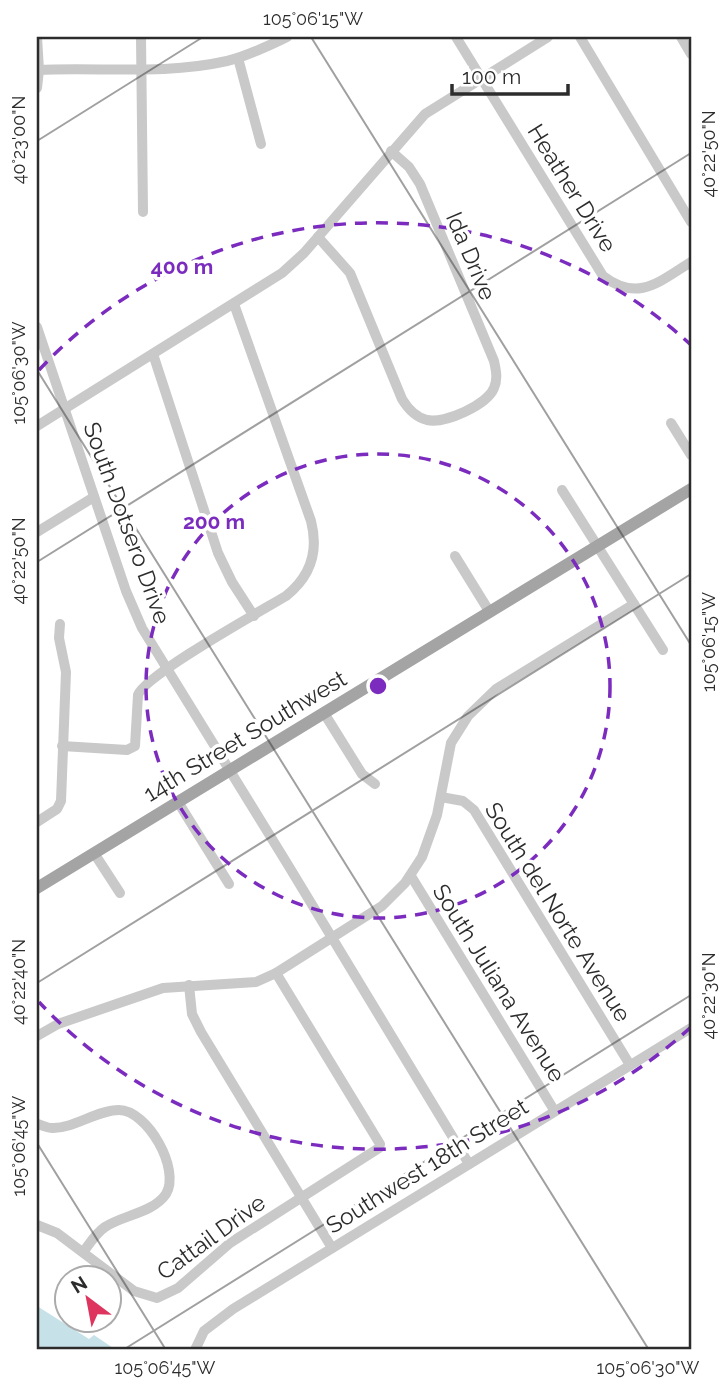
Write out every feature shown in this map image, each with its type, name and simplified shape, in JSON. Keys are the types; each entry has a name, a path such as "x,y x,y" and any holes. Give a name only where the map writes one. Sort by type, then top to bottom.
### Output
{"main road":[{"name":"14th Street Southwest","path":"37,888 691,489"}],"street":[{"path":"37,37 37,88"},
{"path":"141,37 143,212"},
{"path":"38,70 206,65 238,58 287,37"},
{"name":"Heather Drive","path":"456,37 603,276 619,286 644,288 691,262"},
{"path":"37,426 282,273 318,237 425,114 548,37"},
{"path":"580,37 691,222"},
{"path":"681,37 691,54"},
{"path":"238,58 261,144"},
{"name":"Ida Drive","path":"318,237 351,273 402,399 413,414 429,420 444,419 484,401 495,386 497,375 494,361 419,184 409,167 391,151"},
{"path":"62,746 127,750 135,746 140,690 168,668 286,597 302,582 311,564 315,542 307,509 234,304"},
{"name":"South Dotsero Drive","path":"37,327 126,592 142,628 469,1164"},
{"path":"153,355 218,553 232,582 254,616"},
{"path":"671,423 691,455"},
{"path":"562,490 663,650"},
{"path":"37,532 94,496"},
{"path":"455,556 489,611"},
{"path":"37,1035 58,1024 149,992 175,986 249,984 276,973 382,905 411,876 430,837 451,743 460,726 479,704 496,690 634,604"},
{"path":"37,822 60,804 66,672 59,638 61,624"},
{"path":"324,713 362,774 375,784"},
{"name":"South del Norte Avenue","path":"441,797 463,801 478,815 630,1065"},
{"path":"178,802 229,884"},
{"path":"94,853 120,893"},
{"name":"South Juliana Avenue","path":"411,876 554,1110"},
{"path":"276,973 380,1144 379,1149 372,1154 301,1196"},
{"path":"189,985 195,1020 332,1248"},
{"name":"Southwest 18th Street","path":"195,1350 205,1331 216,1321 554,1110 691,1028"},
{"path":"37,1124 57,1128 109,1111 128,1111 146,1125 168,1163 169,1186 159,1201 104,1228 84,1251"},
{"name":"Cattail Drive","path":"37,1225 57,1233 84,1251 134,1290 157,1298 178,1288 230,1243 301,1196"}],"water":[{"path":"37,1306 52,1316 52,1334 81,1334 89,1339 94,1335 116,1350 37,1350"}]}
